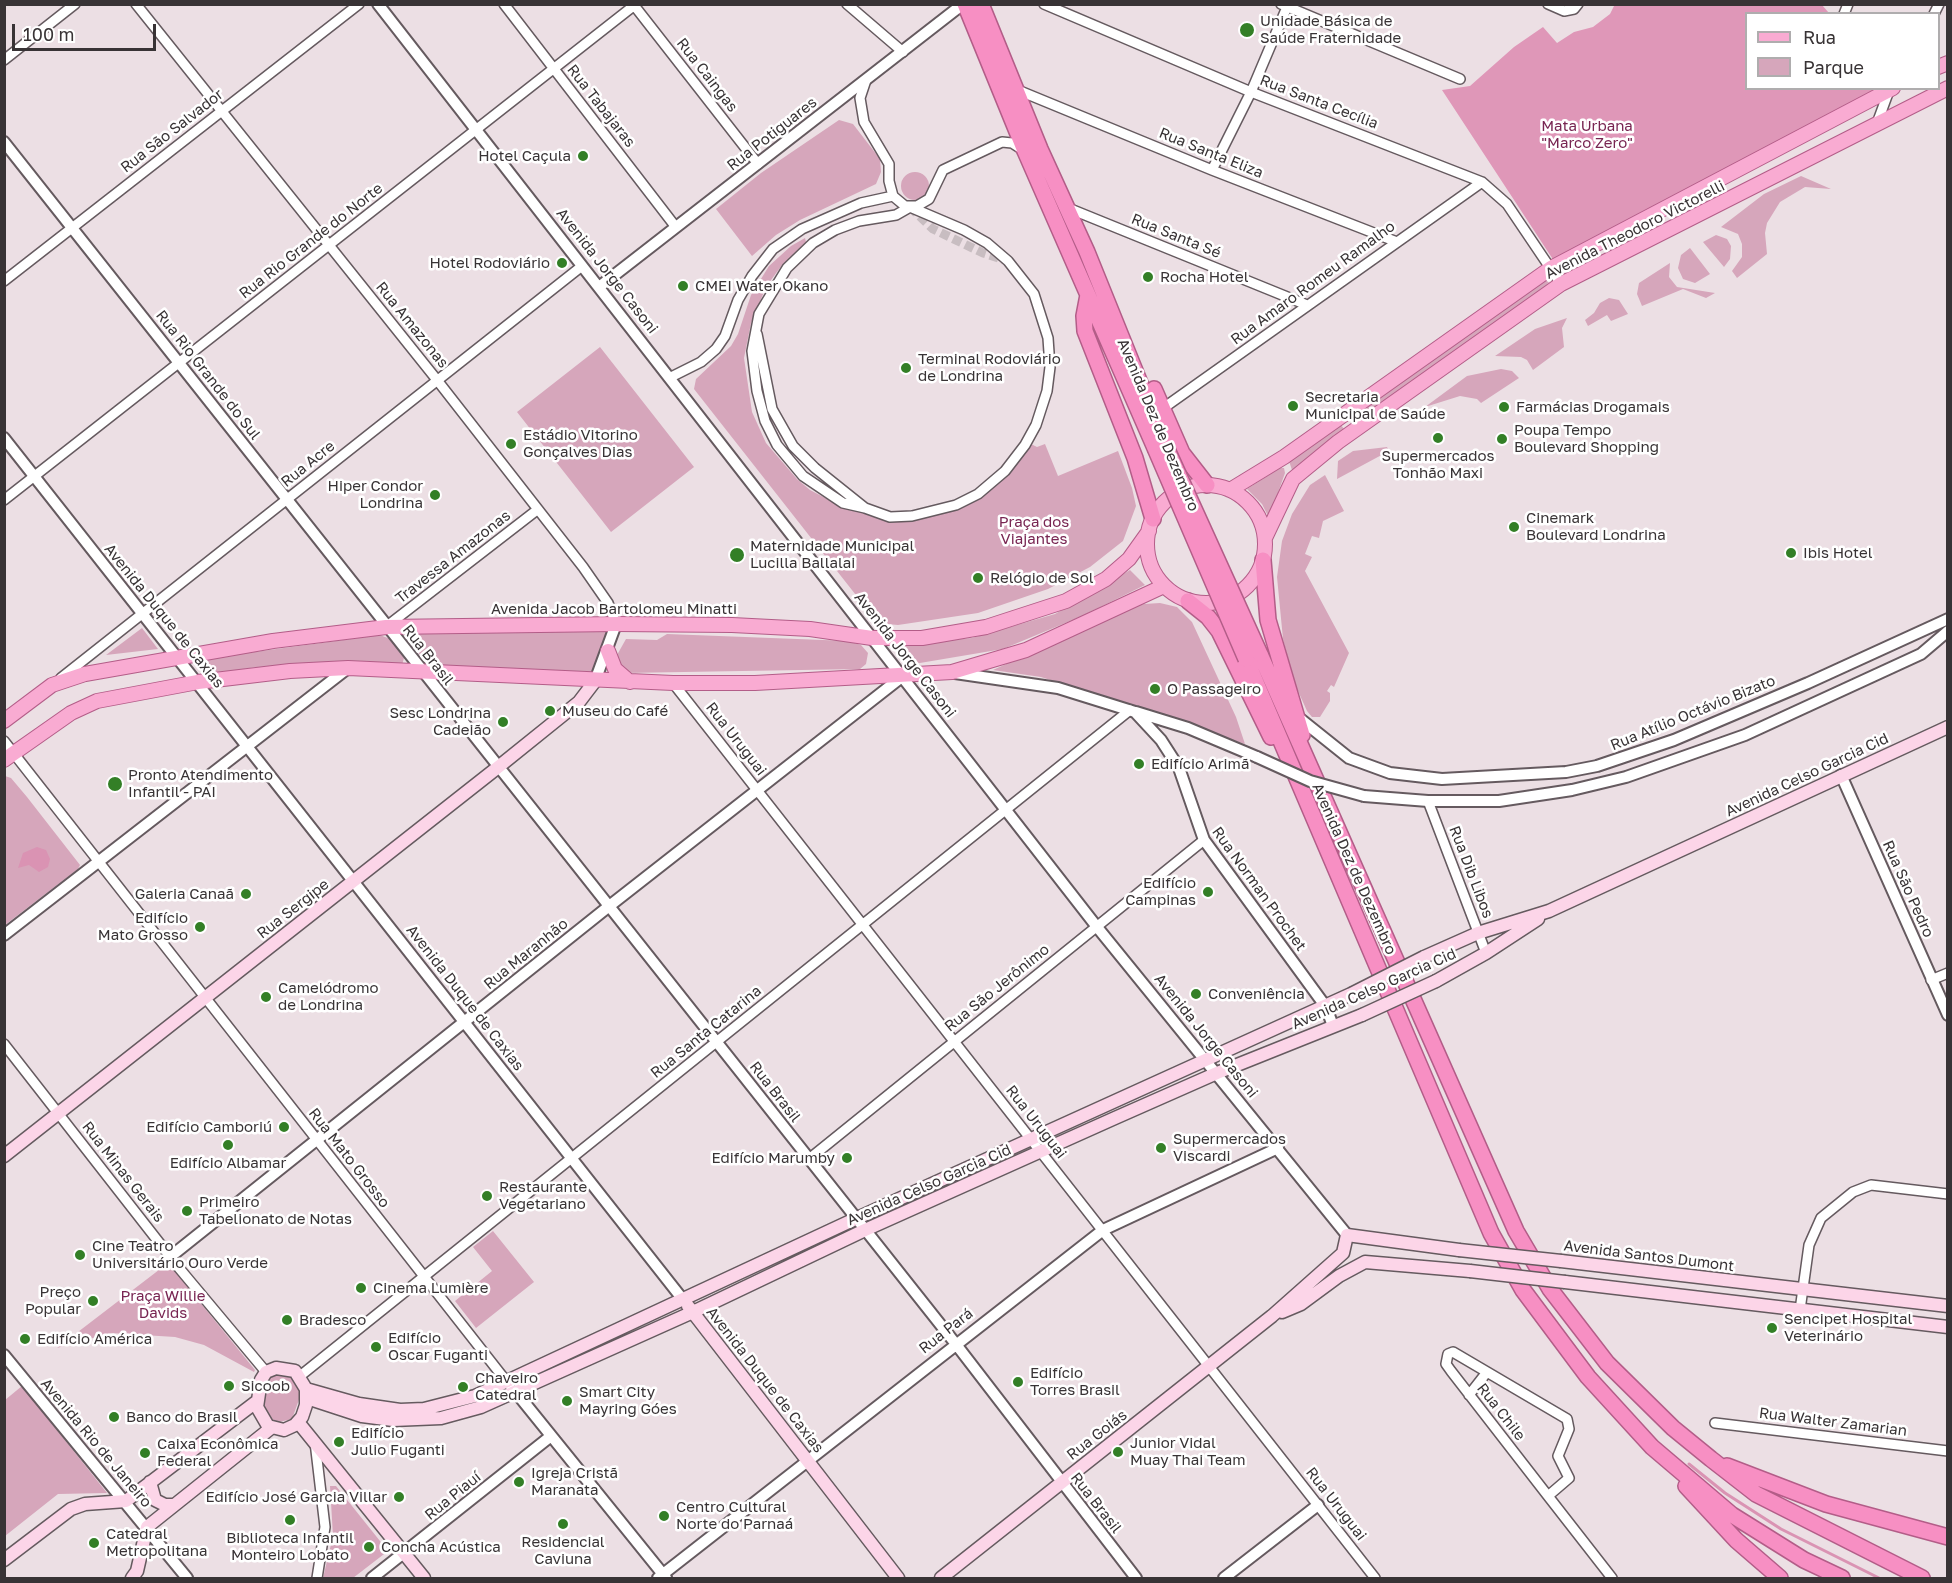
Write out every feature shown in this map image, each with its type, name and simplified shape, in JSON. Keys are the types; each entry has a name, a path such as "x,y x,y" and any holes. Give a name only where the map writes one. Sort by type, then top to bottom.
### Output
{"highway":[{"name":"Avenida Dez de Dezembro","path":"964,4 1025,152 1095,293 1253,657 1305,759 1516,1231 1550,1289 1607,1363 1673,1428 1756,1494 1922,1578"},
{"name":"Avenida Dez de Dezembro","path":"981,4 1068,208 1095,293"},
{"path":"1151,525 1135,458 1085,331 1083,315 1095,293 1123,319 1182,453 1208,485"},
{"path":"1263,560 1270,630 1279,665 1299,718 1305,759"},
{"path":"1188,601 1208,617 1219,631 1255,708 1279,751 1296,774"},
{"name":"Avenida Dez de Dezembro","path":"1253,657 1296,774 1491,1233 1523,1290 1607,1400 1653,1447 1732,1515 1804,1560 1842,1578"},
{"path":"1653,1447 1736,1540 1780,1578"},
{"path":"1711,1459 1826,1504 1947,1537"}],"main road":[{"name":"Avenida Theodoro Victorelli","path":"1265,538 1283,497 1293,479 1301,472 1442,367 1561,284 1947,88"},
{"name":"Avenida Theodoro Victorelli","path":"1230,490 1284,457 1551,268 1889,90"},
{"path":"1208,485 1230,490 1250,504 1263,526 1265,538 1263,560 1250,584 1228,600 1208,603 1188,601 1164,586 1149,560 1151,525 1160,508 1181,491 1208,485"},
{"name":"Avenida Jacob Bartolomeu Minatti","path":"4,721 51,685 85,674 273,641 386,627 616,624 810,629 873,638 922,638 986,627 1056,604 1106,579 1130,560 1151,525"},
{"path":"9,756 71,713 98,701 198,682 290,670 348,668 673,683 903,676 952,672 1036,645 1164,586"},
{"path":"608,651 615,669 630,682"},
{"name":"Rua Sergipe","path":"4,1156 497,768 579,702 596,681"},
{"name":"Avenida Celso Garcia Cid","path":"306,1394 362,1416 408,1420 464,1412 684,1301 855,1219 1326,1007 1424,957 1478,933 1549,911 1947,727"},
{"name":"Avenida Celso Garcia Cid","path":"511,1387 693,1312 865,1230 1217,1073 1362,1015 1486,954 1549,911"},
{"path":"1440,950 1448,956 1450,966 1441,978"},
{"path":"1113,1102 1115,1118"},
{"path":"1078,1118 1084,1132"},
{"path":"957,1173 963,1187"},
{"name":"Avenida Santos Dumont","path":"1347,1235 1947,1306"},
{"name":"Rua Goiás","path":"940,1578 1272,1316 1343,1253 1347,1235"},
{"path":"786,1252 793,1265"},
{"name":"Rua Goiás","path":"1272,1316 1302,1304 1340,1276 1365,1262 1470,1271 1800,1310"},
{"path":"736,1276 742,1289"},
{"name":"Avenida Duque de Caxias","path":"684,1301 898,1578"},
{"path":"1800,1310 1947,1327"},
{"path":"276,1368 288,1368 300,1376 306,1394 304,1411 298,1422 288,1429 271,1428 262,1419 256,1402 259,1384 266,1372 276,1368"},
{"path":"4,1560 71,1509 85,1504 126,1501 256,1402"},
{"path":"298,1422 424,1578"},
{"path":"132,1578 137,1571 147,1527 271,1428"},
{"path":"150,1482 155,1500 165,1505 174,1505"}],"street":[{"path":"4,60 75,4"},
{"name":"Rua Amazonas","path":"136,4 437,380 605,598 615,615 616,624"},
{"name":"Rua São Salvador","path":"4,281 359,4"},
{"name":"Avenida Jorge Casoni","path":"378,4 1097,927 1347,1235"},
{"name":"Rua Tabajaras","path":"504,4 675,226"},
{"path":"847,4 903,52"},
{"name":"Rua Potiguares","path":"598,287 964,4"},
{"name":"Rua Santa Cecília","path":"1044,4 1251,92 1482,182 1507,204 1561,284"},
{"path":"1548,4 1564,11 1574,9 1578,4"},
{"name":"Rua Rio Grande do Norte","path":"4,500 634,5"},
{"name":"Rua Caingas","path":"634,5 758,164"},
{"path":"1212,170 1251,92 1284,6 1460,79"},
{"path":"866,80 860,99 862,115 886,158 893,196 900,203 910,207 978,237 1008,261 1034,294 1042,313 1048,338 1049,379 1036,425 1025,445 1013,463 988,487 956,505 926,514 890,517 865,508 814,468 784,433 769,401 757,334 759,314 787,268 824,236 847,225 896,215 910,207 928,199 943,170 1002,142 1012,143 1025,152"},
{"name":"Rua Santa Eliza","path":"1016,89 1212,170 1396,242"},
{"path":"1876,126 1891,90"},
{"name":"Rua Rio Grande do Sul","path":"4,142 386,627"},
{"name":"Rua Amaro Romeu Ramalho","path":"1162,410 1482,182"},
{"path":"670,377 701,362 716,349 725,336 738,300 752,276 773,249 810,225 861,203 893,196"},
{"name":"Rua Santa Sé","path":"1068,208 1307,305"},
{"name":"Rua Acre","path":"51,685 144,614 582,266"},
{"name":"Avenida Duque de Caxias","path":"4,438 248,744 684,1301"},
{"name":"Travessa Amazonas","path":"386,627 537,510"},
{"name":"Rua Atílio Octávio Bizato","path":"1299,718 1349,758 1390,773 1451,779 1566,772 1597,766 1674,740 1947,619"},
{"path":"596,681 616,624"},
{"name":"Rua Brasil","path":"386,627 955,1343 1060,1483 1136,1578"},
{"path":"1921,654 1947,631"},
{"path":"952,672 1058,688 1188,728 1310,781 1364,796 1428,801 1499,801 1572,790 1626,777 1745,735 1947,640"},
{"path":"4,935 348,668"},
{"name":"Rua Maranhão","path":"170,1257 608,907 903,676"},
{"name":"Rua Uruguai","path":"673,683 1375,1578"},
{"name":"Rua Santa Catarina","path":"300,1376 1132,711"},
{"name":"Rua Norman Prochet","path":"1132,711 1175,761 1204,840 1326,1007 1333,1026"},
{"name":"Rua Mato Grosso","path":"4,741 9,756 99,862 315,1140 662,1577"},
{"name":"Rua São Pedro","path":"1841,775 1947,1015"},
{"name":"Rua Dib Libos","path":"1428,801 1486,954"},
{"name":"Rua São Jerônimo","path":"809,1159 1204,840"},
{"path":"1931,980 1947,973"},
{"name":"Rua Minas Gerais","path":"4,1044 170,1257 266,1372"},
{"name":"Rua Pará","path":"662,1577 955,1343 1102,1230 1278,1148"},
{"path":"1800,1310 1809,1245 1821,1218 1853,1192 1871,1185 1947,1194"},
{"name":"Rua Chile","path":"1548,1496 1569,1478 1558,1456 1570,1424 1550,1407 1452,1353 1448,1354 1446,1364 1469,1395 1612,1578"},
{"name":"Avenida Rio de Janeiro","path":"4,1355 187,1578"},
{"path":"1469,1395 1487,1372"},
{"name":"Rua Walter Zamarian","path":"1715,1423 1947,1451"},
{"name":"Rua Piauí","path":"372,1578 551,1437"},
{"path":"315,1441 325,1527 317,1578"},
{"path":"1224,1578 1318,1505"}],"green space":[{"name":"Mata Urbana \"Marco Zero\"","path":"1615,4 1822,5 1828,12 1745,12 1745,90 1877,90 1554,261 1442,90 1470,86 1514,47 1543,27 1557,43 1574,32 1593,27 1610,14"},
{"path":"839,120 853,124 880,159 881,172 876,184 800,220 776,235 752,256 716,209 761,173"},
{"path":"915,172 925,176 929,186 925,196 915,200 905,196 901,186 905,176"},
{"path":"1801,176 1831,189 1805,187 1780,202 1767,223 1765,233 1767,254 1737,278 1732,271 1742,257 1742,244 1738,234 1721,227 1764,194"},
{"path":"1716,235 1727,239 1731,246 1730,259 1724,267 1703,242"},
{"name":"Praça dos Viajantes","path":"805,238 806,242 782,265 766,287 751,323 744,358 752,412 766,443 797,479 810,490 833,502 877,516 905,520 970,501 1021,458 1031,444 1037,447 1045,444 1058,476 1118,451 1136,506 1123,541 1090,567 1048,589 978,613 898,625 887,624 870,613 694,389 696,379 731,346 738,334 751,295 769,266 791,246"},
{"path":"1690,248 1710,274 1695,283 1683,279 1678,268 1681,255"},
{"path":"1670,263 1669,277 1677,287 1715,293 1706,298 1683,289 1642,306 1637,294 1639,283"},
{"path":"1545,280 1549,282 1546,286 1357,420 1354,419 1356,414"},
{"path":"1609,298 1619,300 1628,314 1611,321 1607,315 1588,326 1585,320 1594,313 1600,303"},
{"path":"1567,318 1562,328 1564,347 1533,370 1527,360 1521,357 1495,356 1535,329"},
{"path":"600,347 694,467 611,532 517,412"},
{"path":"1501,369 1512,371 1519,378 1481,403 1477,399 1460,396 1425,407 1467,376"},
{"path":"1341,425 1344,429 1292,470 1289,461"},
{"path":"1387,447 1389,451 1337,479 1338,461 1353,451"},
{"path":"1280,468 1284,468 1285,473 1269,518 1262,504 1247,489"},
{"path":"1325,475 1344,511 1323,521 1319,538 1312,536 1305,554 1312,557 1305,571 1349,653 1334,687 1331,685 1327,691 1330,693 1330,701 1320,717 1312,717 1294,682 1283,639 1277,577 1282,541 1292,514 1310,485"},
{"path":"1130,570 1145,585 1082,616 1003,649 908,665 893,645 972,638 1055,614"},
{"path":"1160,603 1177,607 1192,622 1236,717 1245,744 1041,677 993,670 1129,608"},
{"path":"142,628 158,649 106,655"},
{"path":"609,630 592,673 430,667 401,631"},
{"path":"667,634 849,641 861,645 868,653 866,664 860,669 625,673 617,660 617,655 626,639 657,640"},
{"path":"380,635 390,639 404,658 402,665 256,667 208,675 204,674 201,669 203,663 210,658"},
{"path":"5,776 11,778 80,865 78,869 5,925"},
{"path":"493,1231 534,1282 476,1328 455,1301 492,1271 473,1247"},
{"name":"Praça Willie Davids","path":"168,1263 255,1370 254,1372 204,1345 175,1337 111,1333 57,1348"},
{"path":"286,1372 298,1382 301,1394 292,1419 275,1423 265,1414 262,1400 264,1384 269,1375"},
{"path":"22,1386 107,1493 58,1494 5,1536 5,1400"},
{"path":"330,1486 336,1486 388,1551 353,1578 323,1578 333,1536"}],"shaded area":[{"path":"37,847 46,850 50,859 48,867 39,872 29,865 18,868 23,853"}],"waterway":[{"path":"1689,1464 1725,1493 1781,1529 1879,1578"}],"tunnel":[{"path":"910,207 933,229 983,253 1008,261"}],"place":[{"name":"Unidade Básica de Saúde Fraternidade","path":"1247,30"},
{"name":"Hotel Caçula","path":"583,156"},
{"name":"Hotel Rodoviário","path":"562,263"},
{"name":"Rocha Hotel","path":"1148,277"},
{"name":"CMEI Water Okano","path":"683,286"},
{"name":"Terminal Rodoviário de Londrina","path":"906,368"},
{"name":"Secretaria Municipal de Saúde","path":"1293,406"},
{"name":"Farmácias Drogamais","path":"1504,407"},
{"name":"Supermercados Tonhão Maxi","path":"1438,438"},
{"name":"Poupa Tempo Boulevard Shopping","path":"1502,439"},
{"name":"Estádio Vitorino Gonçalves Dias","path":"511,444"},
{"name":"Hiper Condor Londrina","path":"435,495"},
{"name":"Cinemark Boulevard Londrina","path":"1514,527"},
{"name":"Ibis Hotel","path":"1791,553"},
{"name":"Maternidade Municipal Lucilla Ballalai","path":"737,555"},
{"name":"Relógio de Sol","path":"978,578"},
{"name":"O Passageiro","path":"1155,689"},
{"name":"Museu do Café","path":"550,711"},
{"name":"Sesc Londrina Cadeião","path":"503,722"},
{"name":"Edifício Arimã","path":"1139,764"},
{"name":"Pronto Atendimento Infantil - PAI","path":"115,784"},
{"name":"Edifício Campinas","path":"1208,892"},
{"name":"Galeria Canaã","path":"246,894"},
{"name":"Edifício Mato Grosso","path":"200,927"},
{"name":"Conveniência","path":"1196,994"},
{"name":"Camelódromo de Londrina","path":"266,997"},
{"name":"Edifício Camboriú","path":"284,1127"},
{"name":"Edifício Albamar","path":"228,1145"},
{"name":"Supermercados Viscardi","path":"1161,1148"},
{"name":"Edifício Marumby","path":"847,1158"},
{"name":"Restaurante Vegetariano","path":"487,1196"},
{"name":"Primeiro Tabelionato de Notas","path":"187,1211"},
{"name":"Cine Teatro Universitário Ouro Verde","path":"80,1255"},
{"name":"Cinema Lumière","path":"361,1288"},
{"name":"Preço Popular","path":"93,1301"},
{"name":"Bradesco","path":"287,1320"},
{"name":"Sencipet Hospital Veterinário","path":"1772,1328"},
{"name":"Edifício América","path":"25,1339"},
{"name":"Edifício Oscar Fuganti","path":"376,1347"},
{"name":"Edifício Torres Brasil","path":"1018,1382"},
{"name":"Sicoob","path":"229,1386"},
{"name":"Chaveiro Catedral","path":"463,1387"},
{"name":"Smart City Mayring Góes","path":"567,1401"},
{"name":"Banco do Brasil","path":"114,1417"},
{"name":"Edifício Julio Fuganti","path":"339,1442"},
{"name":"Junior Vidal Muay Thai Team","path":"1118,1452"},
{"name":"Caixa Econômica Federal","path":"145,1453"},
{"name":"Igreja Cristã Maranata","path":"519,1482"},
{"name":"Edifício José Garcia Villar","path":"399,1497"},
{"name":"Centro Cultural Norte do Parnaá","path":"664,1516"},
{"name":"Biblioteca Infantil Monteiro Lobato","path":"290,1520"},
{"name":"Residencial Caviuna","path":"563,1524"},
{"name":"Catedral Metropolitana","path":"94,1543"},
{"name":"Concha Acústica","path":"369,1547"}]}
